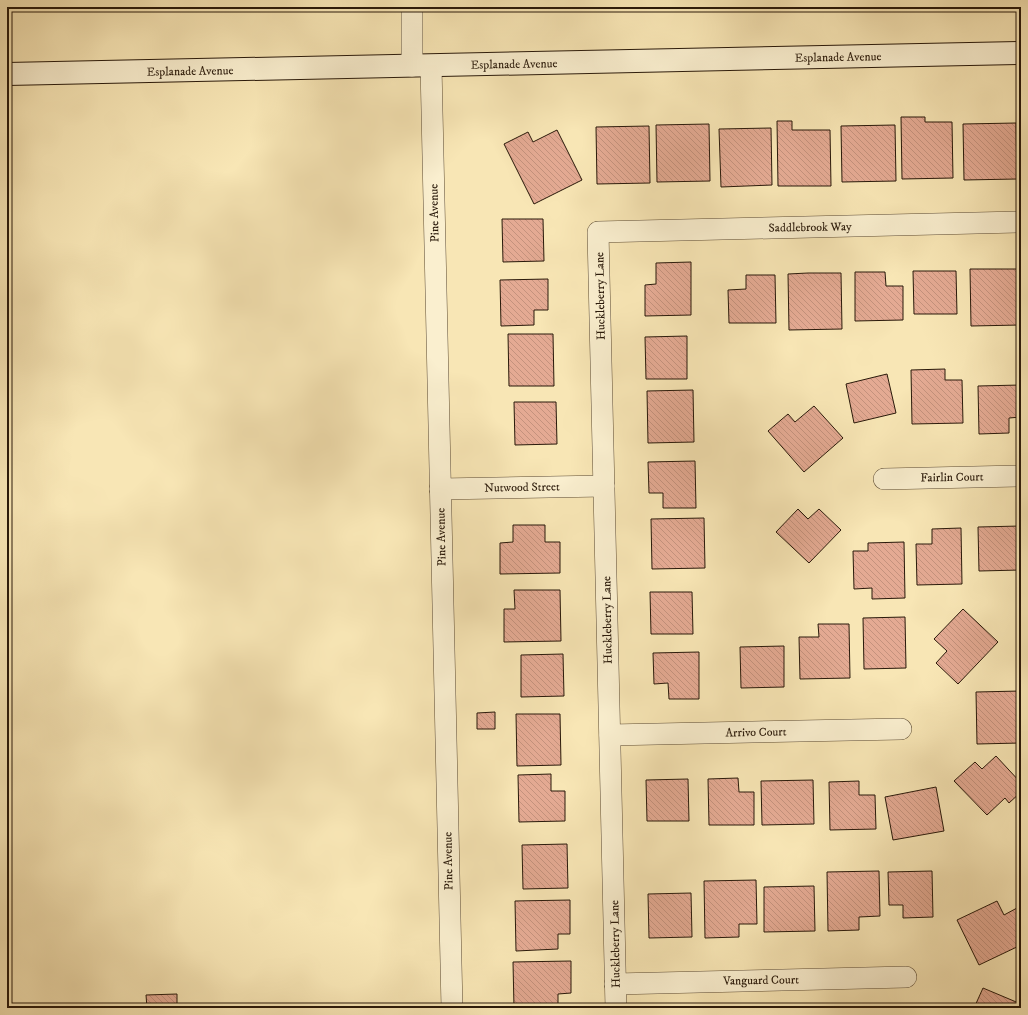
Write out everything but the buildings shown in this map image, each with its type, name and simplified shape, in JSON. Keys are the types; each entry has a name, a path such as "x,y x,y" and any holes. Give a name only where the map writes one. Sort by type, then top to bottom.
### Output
{"main road":[{"name":"Esplanade Avenue","path":"7,74 1021,53"}],"street":[{"name":"Pine Avenue","path":"412,7 422,66 440,489 452,1008"},
{"name":"Saddlebrook Way","path":"598,232 1021,222"},
{"name":"Huckleberry Lane","path":"598,232 616,1008"},
{"name":"Fairlin Court","path":"884,479 1021,476"},
{"name":"Nutwood Street","path":"440,489 604,486"},
{"name":"Arrivo Court","path":"610,735 901,729"},
{"name":"Vanguard Court","path":"615,984 906,977"}]}
